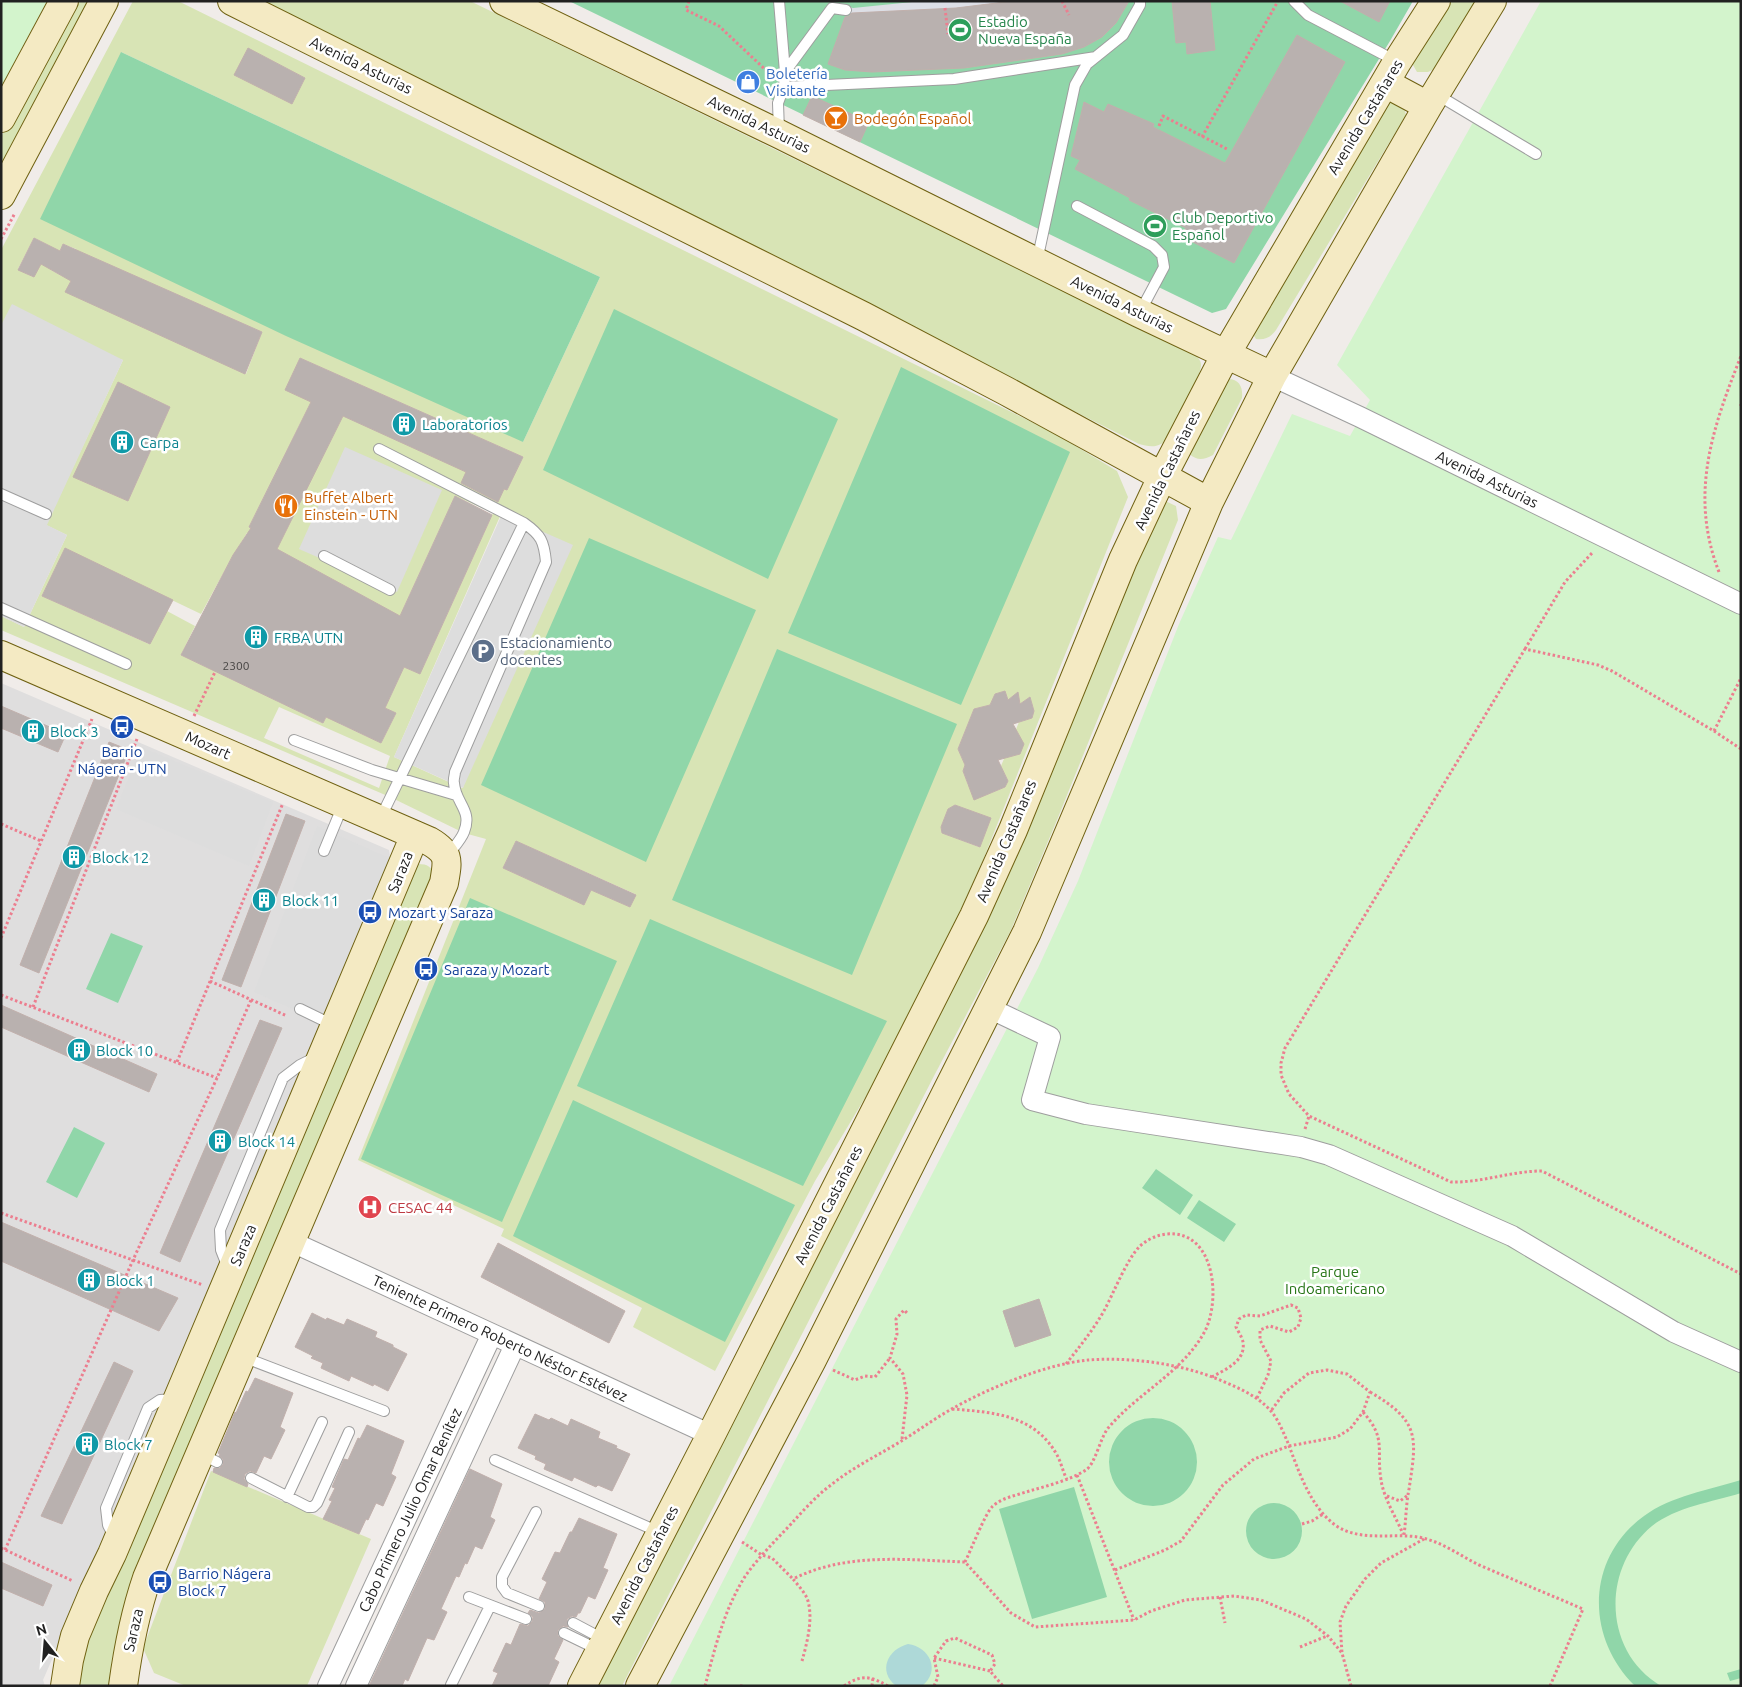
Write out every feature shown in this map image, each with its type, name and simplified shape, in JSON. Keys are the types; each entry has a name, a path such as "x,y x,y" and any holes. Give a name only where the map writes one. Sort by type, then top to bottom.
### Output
{"street":[{"path":"1,118 64,1"},
{"path":"1,195 104,1"},
{"name":"Avenida Asturias","path":"232,1 863,316 1006,391 1209,502"},
{"name":"Avenida Asturias","path":"504,1 779,134 1139,313 1360,417 1735,601"},
{"name":"Avenida Castañares","path":"582,1686 974,916 1013,830 1123,560 1162,477 1226,354 1391,72 1436,1"},
{"path":"640,1686 812,1360 1027,932 1209,502 1272,376 1431,100 1492,1"},
{"path":"1391,72 1431,100"},
{"name":"Mozart","path":"1,655 415,836"},
{"name":"Saraza","path":"65,1686 74,1636 117,1542 415,836 441,848 445,870 241,1356 209,1458 142,1592 128,1649 123,1686"},
{"path":"989,1008 1050,1037 1032,1100 1086,1114 1300,1147 1329,1155 1512,1236 1674,1332 1741,1362"},
{"name":"Teniente Primero Roberto Néstor Estévez","path":"290,1241 711,1435"},
{"name":"Cabo Primero Julio Omar Benítez","path":"328,1686 492,1334"},
{"name":"Cabo Primero Julio Omar Benítez","path":"356,1686 515,1345"}],"lane":[{"path":"779,1 785,72 784,87 778,102 779,134"},
{"path":"1037,263 1075,85 1087,64 1123,35 1140,5 1140,1"},
{"path":"1298,3 1308,15 1374,51 1391,72"},
{"path":"785,72 832,8 846,10"},
{"path":"784,87 954,79 1096,57"},
{"path":"1431,100 1536,154"},
{"path":"1077,206 1153,246 1162,255 1164,267 1139,313"},
{"path":"379,448 524,523 536,532 545,545 546,562 455,772 453,783 467,818 464,833 445,870"},
{"path":"1,494 46,514"},
{"path":"380,821 399,778 524,523"},
{"path":"324,556 390,590"},
{"path":"1,608 126,664"},
{"path":"294,740 372,770 456,794"},
{"path":"324,851 343,804"},
{"path":"300,1009 335,1026"},
{"path":"241,1356 384,1411"},
{"path":"287,1497 322,1422"},
{"path":"251,1478 308,1507 313,1507 318,1503 349,1432"},
{"path":"496,1460 661,1532"},
{"path":"536,1512 502,1577 502,1586 507,1593 538,1606"},
{"path":"468,1597 526,1619"},
{"path":"451,1685 490,1606"},
{"path":"573,1623 603,1645"},
{"path":"564,1633 603,1645"}],"path":[{"path":"689,1 686,10 719,26 784,87"},
{"path":"1062,1 1069,15"},
{"path":"1202,137 1278,1"},
{"path":"945,8 948,34"},
{"path":"1159,126 1163,116 1227,149"},
{"path":"1735,601 1712,556 1707,537 1704,492 1708,455 1720,408 1741,356"},
{"path":"1608,539 1565,582 1285,1048 1280,1063 1281,1076 1289,1094 1308,1116 1450,1182 1462,1182 1529,1171 1542,1171 1741,1274"},
{"path":"1525,649 1598,665 1612,671 1741,749"},
{"path":"185,734 215,672"},
{"path":"1714,731 1741,678"},
{"path":"1,938 101,698"},
{"path":"33,1007 146,717"},
{"path":"177,1062 292,781"},
{"path":"1,824 41,841"},
{"path":"210,981 296,1020"},
{"path":"1,995 217,1078"},
{"path":"94,1591 3,1549 251,1000"},
{"path":"1,1213 133,1260 227,1283"},
{"path":"965,1562 991,1508 1004,1499 1067,1480 1088,1468 1107,1429 1123,1411 1177,1367 1200,1341 1210,1321 1214,1294 1210,1267 1199,1247 1188,1237 1172,1234 1157,1235 1140,1246 1124,1271 1094,1328 1066,1364"},
{"path":"1212,1377 1236,1363 1241,1354 1243,1341 1236,1327 1239,1319 1246,1315 1260,1316 1291,1305 1298,1308 1302,1318 1298,1327 1289,1332 1270,1326 1260,1330 1260,1340 1271,1361 1268,1376 1257,1398"},
{"path":"855,1380 865,1376 875,1377 890,1358 897,1334 896,1319 904,1310 907,1314"},
{"path":"890,1358 903,1374 907,1395 902,1440"},
{"path":"705,1686 716,1640 726,1612 745,1578 762,1554 831,1485 862,1463 952,1409 1003,1384 1066,1364 1087,1360 1150,1362 1177,1367 1212,1377 1257,1398 1271,1411 1282,1430 1314,1502 1323,1514 1336,1525 1349,1532 1372,1536 1404,1535 1424,1538 1456,1551 1476,1563 1583,1609 1550,1686"},
{"path":"1271,1411 1284,1393 1309,1373 1327,1370 1347,1374 1401,1413 1412,1433 1415,1451 1404,1535"},
{"path":"1115,1570 1165,1550 1181,1541 1223,1485 1254,1459 1289,1446 1338,1437 1350,1429 1363,1412 1370,1392"},
{"path":"952,1409 981,1411 1008,1417 1033,1426 1057,1455 1067,1480"},
{"path":"1363,1412 1374,1424 1380,1441 1381,1482 1404,1535"},
{"path":"1077,1475 1134,1620"},
{"path":"1386,1496 1400,1501 1408,1495"},
{"path":"1302,1524 1312,1521 1323,1514"},
{"path":"722,1531 772,1558 794,1579 807,1598 809,1618 802,1661"},
{"path":"1351,1686 1342,1653 1340,1622 1346,1606 1365,1579 1381,1563 1424,1538"},
{"path":"794,1579 811,1570 835,1563 875,1558 965,1562 1011,1613 1035,1627 1134,1620 1151,1611 1185,1600 1234,1596 1262,1600 1306,1619 1328,1636 1342,1653"},
{"path":"1220,1597 1225,1623"},
{"path":"1300,1647 1328,1636"},
{"path":"934,1686 938,1677 934,1658 946,1640 955,1638 992,1655 996,1664 990,1671"},
{"path":"934,1658 990,1671 1003,1686"},
{"path":"844,1686 855,1679 873,1678 888,1686"},
{"path":"872,1686 873,1678"}],"shaded area":[{"path":"922,1 1013,1 956,8 846,14 846,6 853,8"},
{"path":"12,304 123,360 47,525 67,535 24,627 1,616 1,325"},
{"path":"345,447 442,490 397,592 299,549"},
{"name":"Estacionamiento docentes","path":"502,514 573,545 463,788 394,757"},
{"path":"1,683 389,850 392,870 329,1026 43,1680 45,1686 1,1686"},
{"path":"141,747 273,802 249,866 116,809"},
{"path":"317,826 387,857 392,870 329,1025 254,992"}],"green space":[{"path":"1,1 47,1 1,87"},
{"path":"73,1 88,1 1,165 1,137"},
{"path":"133,1 178,1 1054,433 1117,471 1128,497 983,860 910,1023 815,1181 715,1371 633,1327 642,1308 501,1236 504,1229 358,1160 486,839 464,833 390,797 1,630 1,616 24,627 67,535 46,525 123,360 1,325 1,250","holes":["248,49 305,78 292,103","121,52 600,277 523,442","34,238 50,246 33,277 18,269","63,244 76,249 69,262 85,254 262,332 246,374 66,292 74,274 66,270 62,276 51,270","300,358 523,457 507,490 286,390","118,382 170,407 128,501 74,477","301,422 332,437 272,538 249,527","455,496 493,513 420,674 404,667 385,708 396,713 381,743 340,724 400,615 409,619 404,607","501,514 463,788 394,757","247,533 384,608 323,723 181,655 195,626 167,611 149,644 42,596 65,549 201,614 231,559 248,565 254,556 239,546","1005,691 1008,700 1018,693 1020,704 1030,697 1034,711 1032,718 1019,722 1001,766 1008,781 1005,787 991,793 987,784 978,781 968,785 963,771 965,765 958,749 974,709 990,705 995,694","279,707 390,756 379,788 264,738","955,805 990,818 979,847 942,833 941,827 948,809","516,841 635,894 630,907 591,890 584,905 503,868"]},
{"path":"262,1 470,1 1188,351 1198,358 1201,364 1197,381 1179,419 1166,439 1156,446 1139,444"},
{"name":"Club Deportivo Español","path":"569,1 1413,1 1226,309 1212,313"},
{"path":"1446,1 1478,1 1437,68 1428,72 1417,72 1411,57"},
{"name":"Parque Indoamericano","path":"1541,1 1741,1 1741,1686 669,1686 1038,968 1078,881 1179,624 1218,537 1231,540 1292,414 1350,436 1370,400 1337,365"},
{"path":"121,52 600,277 523,442 286,336 40,219"},
{"path":"1397,101 1404,108 1406,115 1276,330 1267,338 1256,339 1252,333 1388,102"},
{"path":"614,309 838,419 768,579 543,470"},
{"path":"901,367 1070,452 961,705 788,633"},
{"path":"1228,379 1238,382 1242,391 1242,398 1213,455 1203,459 1195,458 1189,454"},
{"path":"1163,500 1176,506 1178,520 1010,932 935,1074 622,1686 589,1686 963,959 1149,515"},
{"path":"589,538 756,610 646,862 481,785"},
{"path":"777,649 957,724 852,975 672,900"},
{"path":"418,864 429,866 435,875 126,1601 112,1658 110,1686 76,1686 84,1646 411,868"},
{"path":"470,898 617,961 502,1222 361,1159"},
{"path":"650,919 887,1021 803,1186 577,1086"},
{"path":"111,933 143,946 118,1003 86,989"},
{"path":"573,1100 795,1205 725,1342 513,1236"},
{"path":"74,1127 105,1143 77,1198 46,1182"},
{"path":"1156,1169 1193,1195 1180,1215 1142,1188"},
{"path":"1199,1200 1236,1224 1224,1242 1187,1218"},
{"path":"1144,1418 1162,1418 1178,1425 1190,1437 1197,1453 1197,1471 1190,1487 1178,1499 1162,1506 1144,1506 1128,1499 1116,1487 1109,1471 1109,1453 1116,1437 1128,1425"},
{"path":"211,1471 371,1539 307,1686 186,1686 154,1673 143,1648"},
{"path":"1741,1480 1741,1493 1672,1514 1652,1526 1635,1544 1624,1564 1617,1586 1616,1609 1619,1632 1628,1653 1642,1671 1661,1686 1635,1686 1619,1666 1607,1645 1601,1622 1599,1598 1602,1575 1611,1553 1625,1533 1655,1509 1678,1498"},
{"path":"1074,1487 1107,1597 1032,1619 999,1509"},
{"path":"1268,1503 1280,1503 1290,1507 1298,1515 1302,1531 1298,1547 1290,1555 1280,1559 1268,1559 1258,1555 1250,1547 1246,1537 1246,1525 1250,1515 1258,1507"},
{"path":"1741,1669 1741,1678 1730,1681 1727,1673"}],"water":[{"path":"908,1644 922,1650 930,1660 931,1674 922,1686 896,1686 887,1674 887,1661 890,1656"}],"building":[{"name":"Estadio Nueva España","path":"1013,1 1129,1 1116,23 1102,37 1084,47 1062,54 964,68 872,72 845,70 828,64 845,17 852,13 956,8"},
{"path":"1172,1 1210,1 1215,50 1187,54 1186,42 1176,43"},
{"path":"1340,1 1390,1 1379,22"},
{"path":"1297,35 1345,62 1234,263 1181,236 1186,228 1129,200 1130,198 1075,169 1080,160 1071,156 1084,102 1104,112 1108,104 1154,124 1153,127 1225,163"},
{"path":"248,48 305,78 292,104 234,75"},
{"name":"Bodegón Español","path":"812,96 869,122 860,142 803,115"},
{"path":"34,238 60,251 63,244 262,332 245,374 65,292 71,281 41,264 34,277 18,270"},
{"path":"300,358 523,457 507,490 504,489 498,502 461,483 466,472 343,416 277,549 400,616 455,496 492,515 420,674 404,667 385,708 396,713 381,743 326,717 323,723 181,655 233,555 251,528 249,527 311,402 285,390"},
{"name":"Carpa","path":"118,382 170,407 128,501 73,477"},
{"path":"65,548 173,600 150,644 42,596"},
{"path":"1005,691 1008,700 1018,692 1020,704 1030,697 1034,711 1032,718 1013,724 1024,744 1020,754 998,760 1008,781 1005,787 974,800 963,771 965,765 958,749 974,709 990,705 995,694"},
{"name":"Block 3","path":"1,706 66,734 58,752 1,728"},
{"name":"Block 12","path":"109,742 129,750 39,973 20,965"},
{"path":"955,805 991,818 980,847 942,833 941,827 948,809"},
{"name":"Block 11","path":"286,814 305,821 241,987 222,980"},
{"path":"516,841 636,895 630,907 591,890 584,905 503,868"},
{"name":"Block 10","path":"1,1005 157,1074 149,1092 1,1027"},
{"name":"Block 14","path":"260,1020 282,1028 180,1262 160,1253"},
{"name":"Block 1","path":"1,1222 178,1298 159,1331 1,1261"},
{"path":"498,1243 625,1311 609,1343 481,1277"},
{"path":"1039,1299 1051,1335 1015,1347 1003,1311"},
{"path":"312,1313 326,1320 327,1318 344,1325 347,1319 377,1332 375,1337 407,1354 388,1391 351,1376 349,1381 321,1368 323,1363 311,1358 313,1356 295,1347"},
{"name":"Block 7","path":"114,1362 133,1371 62,1524 41,1516"},
{"path":"255,1378 293,1393 280,1427 285,1430 271,1459 264,1456 256,1473 250,1471 245,1474 244,1479 248,1484 247,1487 213,1472 214,1468 220,1468 223,1465 223,1459 218,1453 235,1412"},
{"path":"535,1414 549,1420 551,1418 568,1426 571,1419 600,1432 598,1438 630,1454 612,1491 598,1485 596,1487 574,1477 572,1481 544,1469 546,1464 535,1459 536,1456 518,1448"},
{"path":"367,1425 404,1441 391,1474 396,1477 383,1506 376,1503 359,1534 323,1519 332,1501 329,1500 335,1488 332,1487 344,1459 348,1460 358,1438 360,1439"},
{"path":"470,1469 502,1484 490,1517 495,1520 482,1549 475,1546 459,1577 456,1576 441,1609 447,1612 434,1640 427,1638 408,1681 405,1679 402,1686 369,1686"},
{"path":"579,1518 617,1534 603,1568 608,1570 595,1599 588,1596 580,1613 576,1617 572,1616 567,1619 568,1627 563,1626 558,1630 558,1636 563,1640 554,1659 559,1662 548,1686 492,1686 498,1673 493,1671 506,1643 511,1645 520,1624 528,1626 532,1622 533,1617 528,1613 530,1610 539,1613 545,1609 545,1602 539,1599 547,1582 542,1579 555,1552 560,1553"},
{"path":"1,1562 52,1585 43,1606 1,1588"}],"place":[{"name":"Estadio Nueva España","path":"960,30"},
{"name":"Boletería Visitante","path":"748,82"},
{"name":"Bodegón Español","path":"836,118"},
{"name":"Club Deportivo Español","path":"1155,226"},
{"name":"Laboratorios","path":"404,424"},
{"name":"Carpa","path":"122,442"},
{"name":"Buffet Albert Einstein - UTN","path":"286,506"},
{"name":"FRBA UTN","path":"256,637"},
{"name":"Estacionamiento docentes","path":"483,651"},
{"name":"Barrio Nágera - UTN","path":"122,727"},
{"name":"Block 3","path":"33,731"},
{"name":"Block 12","path":"74,857"},
{"name":"Block 11","path":"264,900"},
{"name":"Mozart y Saraza","path":"370,912"},
{"name":"Saraza y Mozart","path":"426,969"},
{"name":"Block 10","path":"79,1050"},
{"name":"Block 14","path":"220,1141"},
{"name":"CESAC 44","path":"370,1207"},
{"name":"Block 1","path":"89,1280"},
{"name":"Block 7","path":"87,1444"},
{"name":"Barrio Nágera Block 7","path":"160,1582"}]}
